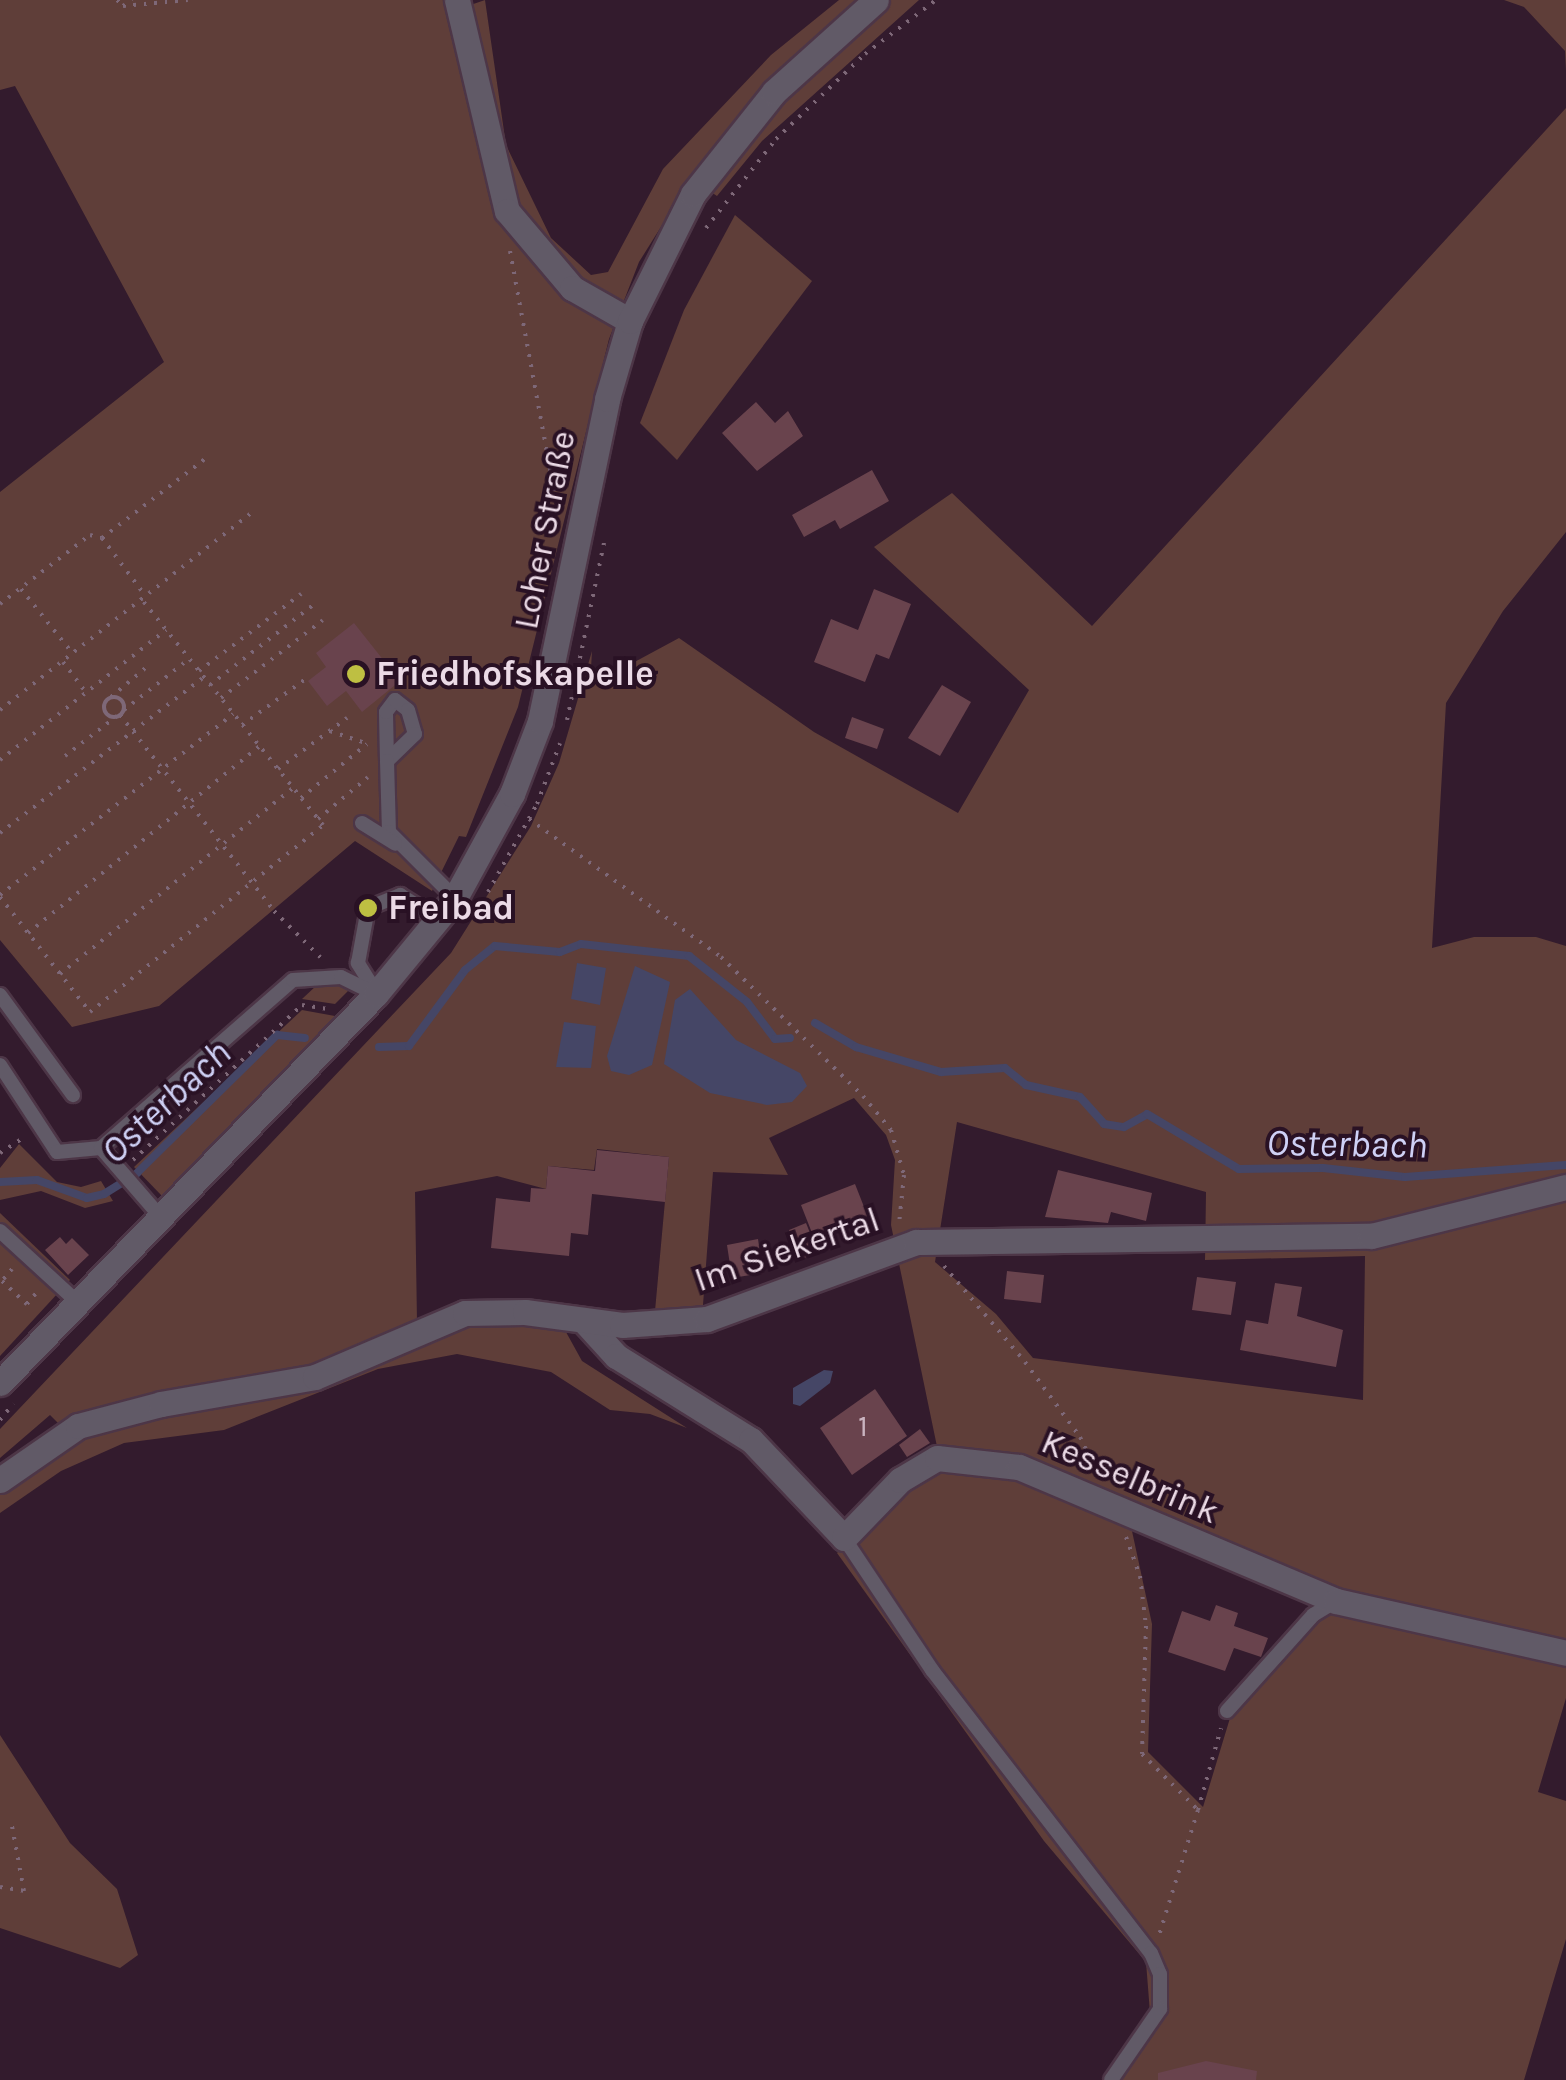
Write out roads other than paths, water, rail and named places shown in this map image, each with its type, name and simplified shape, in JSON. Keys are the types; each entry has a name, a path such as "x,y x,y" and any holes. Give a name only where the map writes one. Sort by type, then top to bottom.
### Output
{"street":[{"path":"457,0 507,212 572,288 630,321"},
{"name":"Loher Straße","path":"9,1391 76,1300 376,994 440,921 467,902 540,721 606,399 630,321 693,194 774,92 876,0"},
{"name":"Im Siekertal","path":"0,1480 78,1426 162,1404 315,1376 464,1313 502,1310 584,1322 707,1319 916,1242 1371,1236 1566,1187"},
{"path":"584,1322 616,1356 751,1440 844,1538"},
{"name":"Kesselbrink","path":"844,1538 900,1480 937,1458 1019,1467 1336,1601 1566,1653"}],"lane":[{"path":"387,756 390,832 404,850"},
{"path":"362,823 404,850 467,902"},
{"path":"376,994 358,963 368,908 400,895 440,921"},
{"path":"0,1064 56,1152 101,1148 293,980 341,977 376,994"},
{"path":"0,994 73,1095"},
{"path":"101,1148 160,1215"},
{"path":"0,1230 76,1300"},
{"path":"844,1538 932,1670 1151,1953 1160,1974 1160,2009 1150,2033 1111,2080"},
{"path":"1227,1711 1313,1615 1336,1601"}],"water":[{"path":"577,963 606,968 600,1005 571,999"},
{"path":"635,966 670,982 652,1065 629,1075 611,1071 607,1056"},
{"path":"690,989 736,1040 800,1073 807,1086 792,1102 767,1105 710,1093 664,1064 675,1000"},
{"path":"564,1022 596,1026 591,1068 556,1067"},
{"path":"824,1370 833,1371 830,1383 800,1406 793,1404 793,1388"}],"waterway":[{"name":"Osterbach","path":"379,1047 409,1046 465,970 495,946 560,952 581,944 689,956 747,1002 775,1039 790,1038"},
{"name":"Osterbach","path":"815,1023 856,1047 941,1072 1005,1068 1026,1085 1080,1097 1104,1124 1124,1127 1147,1114 1239,1169 1323,1168 1405,1177 1566,1165"},
{"name":"Osterbach","path":"0,1182 37,1180 87,1198 104,1194 137,1173 277,1035 305,1038"}],"place":[{"name":"Friedhofskapelle","path":"356,674"},
{"name":"Freibad","path":"368,908"}]}
